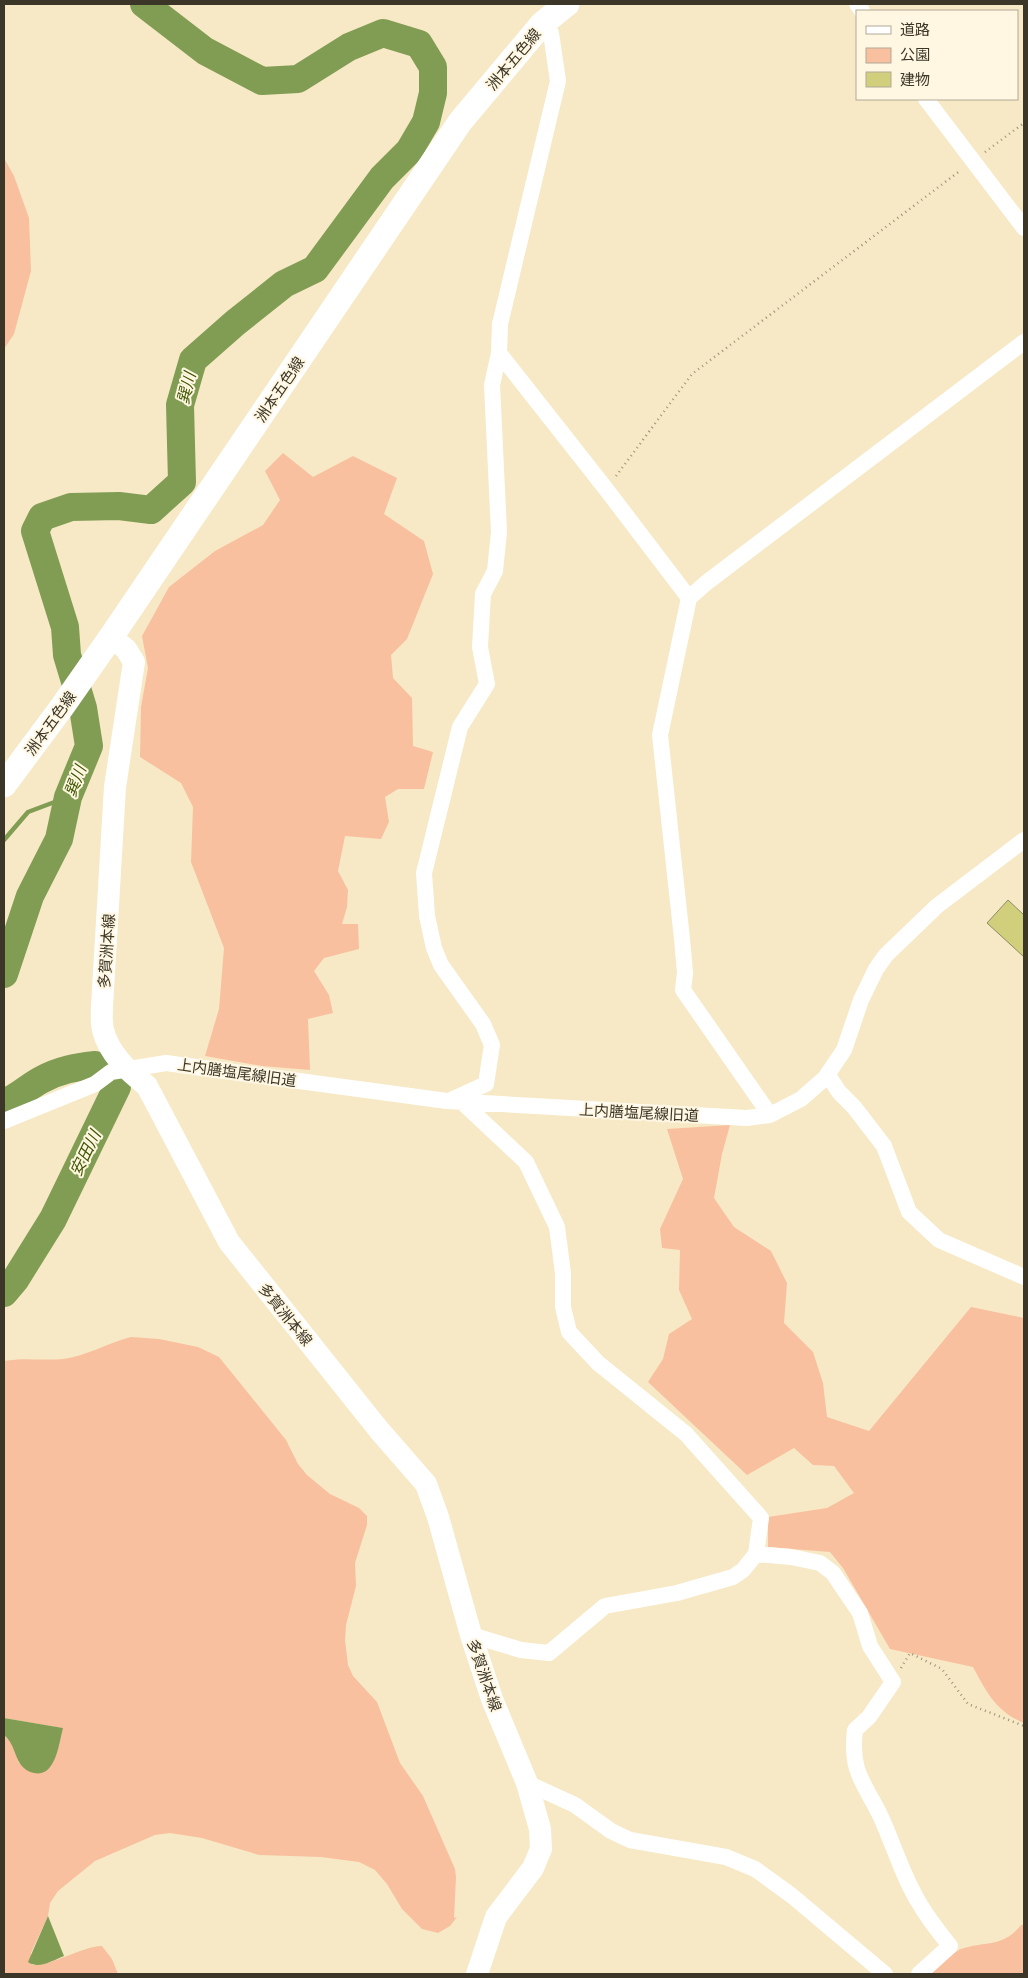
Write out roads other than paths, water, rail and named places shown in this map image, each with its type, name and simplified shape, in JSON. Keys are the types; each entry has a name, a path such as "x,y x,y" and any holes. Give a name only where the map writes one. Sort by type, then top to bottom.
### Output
{"main road":[{"name":"洲本五色線","path":"4,785 111,637 460,122 542,24 567,4"},
{"name":"多賀洲本線","path":"111,637 126,649 134,662 115,787 102,1006 103,1030 114,1053 119,1071 147,1086 229,1242 379,1430 426,1484 438,1517 492,1699 527,1783 540,1829 541,1849 533,1868 496,1917 477,1974"}],"street":[{"path":"472,1635 520,1650 549,1653 605,1606 677,1593 733,1577 743,1570 756,1554 760,1518 686,1434 598,1363 569,1332 563,1307 563,1273 557,1227 526,1162 454,1102 486,1084 492,1045 483,1024 441,965 434,948 427,916 424,873 460,727 487,684 480,647 483,594 495,571 499,532 492,385 498,353 500,324 558,81 551,33 542,24"},
{"path":"927,100 1024,228"},
{"path":"770,1115 683,990 685,973 682,939 660,734 689,598 706,583 1024,342"},
{"path":"498,353 606,489 689,598"},
{"name":"上内膳塩尾線旧道","path":"119,1071 166,1063 454,1102 747,1118 770,1115 801,1099 828,1075 844,1050 860,1000 876,969 890,950 937,906 1024,840"},
{"path":"4,1122 95,1084 119,1071"},
{"path":"828,1075 839,1092 854,1107 884,1146 909,1212 939,1240 1024,1276"},
{"path":"756,1554 791,1557 820,1563 833,1573 860,1613 870,1646 893,1682 869,1717 855,1730 853,1747 858,1776 880,1815 907,1881 920,1906 950,1946 919,1974"},
{"path":"527,1783 575,1805 611,1831 630,1840 726,1857 755,1869 791,1895 885,1974"}],"waterway":[{"name":"巽川","path":"4,974 30,896 59,839 68,797 89,746 83,708 67,655 65,627 35,531 42,517 71,507 119,506 151,510 182,482 180,405 193,360 284,284 315,269 382,178 409,151 426,122 433,93 433,67 419,44 383,33 349,47 298,79 262,81 205,51 144,4"},
{"path":"4,840 28,812 68,797"},
{"name":"安田川","path":"4,1103 36,1083 61,1071 95,1065 117,1087 53,1219 15,1280 4,1293"}]}
